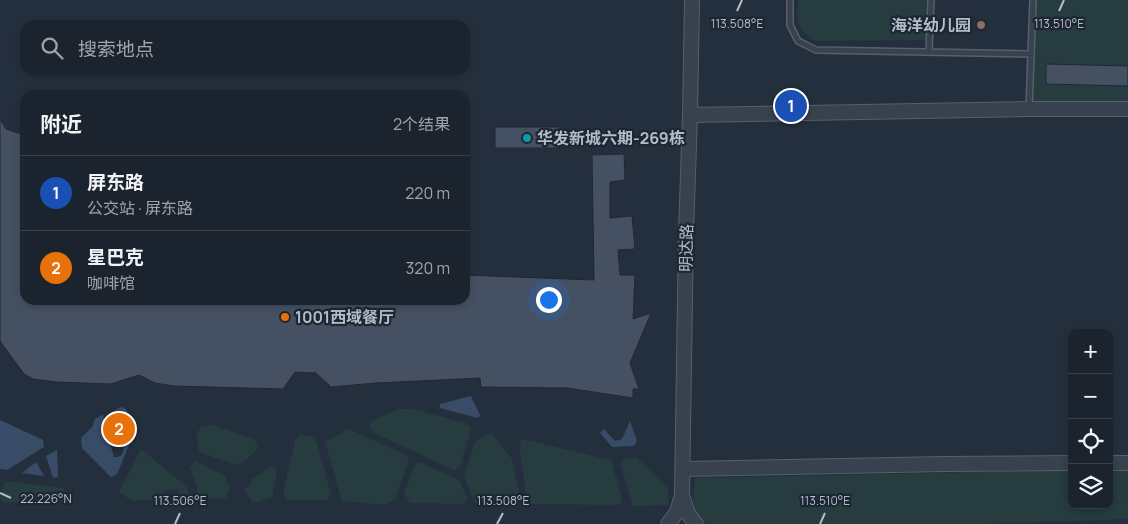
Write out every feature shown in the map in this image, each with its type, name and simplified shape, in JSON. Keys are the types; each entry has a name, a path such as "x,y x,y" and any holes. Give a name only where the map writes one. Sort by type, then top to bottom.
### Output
{"street":[{"name":"明达路","path":"668,524 677,512 682,495 692,0"},
{"path":"690,115 1128,109"},
{"path":"683,469 1068,463"},
{"path":"1113,463 1128,463"},
{"name":"明达路","path":"682,495 688,514 696,524"}],"lane":[{"path":"790,0 790,25 798,41 816,50 1031,54"},
{"path":"929,52 931,0"},
{"path":"1030,109 1033,0"}],"green space":[{"path":"798,0 927,0 926,40 815,41 804,32 799,24 797,14"},
{"path":"1036,0 1128,0 1128,104 1033,105"},
{"path":"398,409 412,409 466,423 471,428 461,465 454,470 374,433 369,426 371,421"},
{"path":"213,425 254,439 258,444 257,450 242,463 234,464 201,453 198,449 197,433 201,427"},
{"path":"349,429 406,455 409,460 395,499 386,505 342,501 325,442"},
{"path":"491,432 512,459 520,497 515,503 475,503 464,477 474,443"},
{"path":"299,435 311,436 316,441 331,494 326,500 287,500 283,493 295,441"},
{"path":"522,439 611,460 622,498 620,504 530,504 527,500 519,446"},
{"path":"141,449 187,487 189,497 179,499 178,489 163,490 164,499 132,501 119,492"},
{"path":"636,457 668,489 669,505 633,506 620,464 625,459"},
{"path":"195,461 227,477 225,482 230,487 226,498 198,499 197,486 190,468"},
{"path":"419,462 459,480 467,498 464,504 410,503 404,493 415,465"},
{"path":"272,466 277,471 272,497 253,503 244,490 251,485 252,479"},
{"path":"1113,469 1128,469 1128,519 987,524 707,524 701,520 695,510 693,498 695,478 1068,470 1068,509 1113,509"},
{"path":"5,481 64,488 66,501 2,503 0,496"}],"water":[{"path":"471,396 480,415 478,418 440,408 440,404"},
{"path":"120,407 125,408 137,426 117,474 111,477 82,448 81,438 93,426 94,420 103,414 114,457 122,455 127,437 130,437 133,426 123,415 112,417 111,413"},
{"path":"0,420 43,440 44,447 7,470 0,469"},
{"path":"630,421 637,441 634,446 612,447 600,433 604,429 615,441 622,439"},
{"path":"57,450 58,477 53,478 46,456"},
{"path":"36,462 44,476 22,473"}],"building":[{"path":"1046,64 1128,66 1128,86 1046,84"},
{"path":"0,119 6,129 20,134 20,305 470,305 470,275 594,280 592,155 624,154 625,180 610,182 610,218 632,216 635,249 618,250 620,275 635,275 633,319 651,313 630,363 639,389 633,389 633,398 567,388 481,387 480,378 331,387 316,373 295,372 283,389 174,386 155,383 139,375 111,384 57,382 33,379 24,374 0,341"},
{"name":"华发新城六期-269栋","path":"495,127 559,127 559,148 495,148"}],"place":[{"name":"海洋幼儿园","path":"981,25"},
{"name":"屏东路","path":"791,106"},
{"name":"华发新城六期-269栋","path":"527,138"},
{"name":"1001西域餐厅","path":"285,317"},
{"name":"星巴克","path":"119,429"}]}
